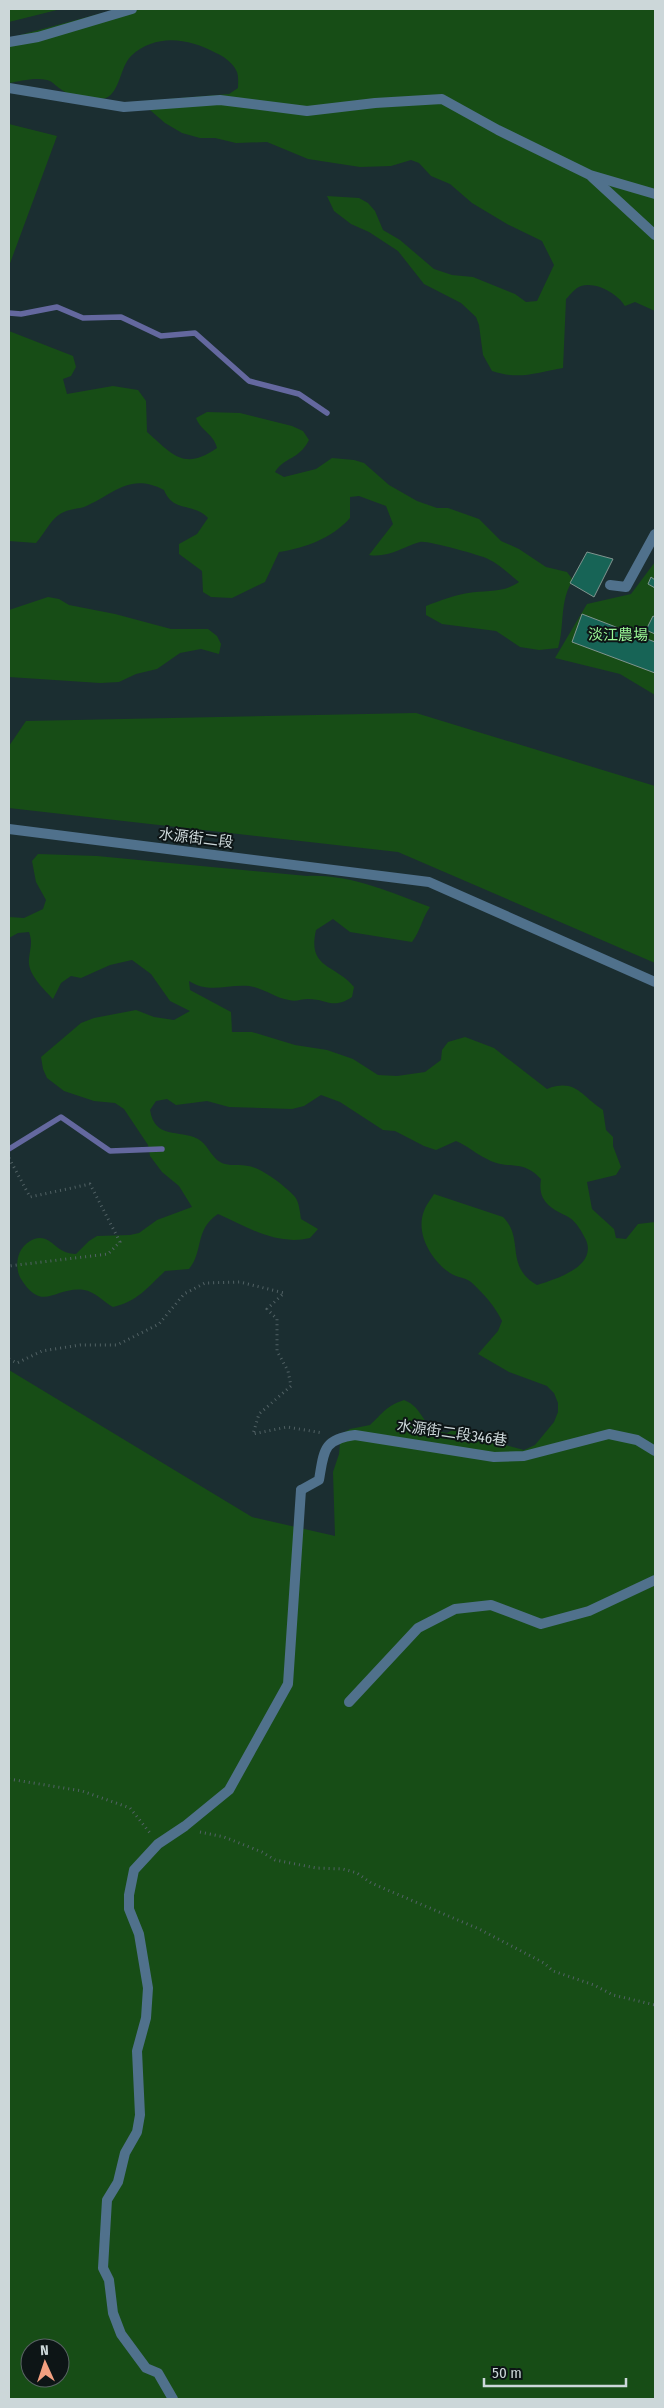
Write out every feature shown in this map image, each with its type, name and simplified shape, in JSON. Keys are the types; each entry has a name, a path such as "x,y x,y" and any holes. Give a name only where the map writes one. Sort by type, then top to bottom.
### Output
{"street":[{"path":"9,42 38,37 132,9"},
{"path":"9,88 124,107 220,100 307,111 375,103 442,99 498,130 590,175 655,194"},
{"path":"590,175 655,235"},
{"path":"610,585 626,587 655,534"},
{"name":"水源街二段","path":"9,829 429,882 655,982"},
{"name":"水源街二段346巷","path":"332,1441 338,1437 355,1434 494,1457 524,1456 609,1434 637,1440 655,1451"},
{"path":"173,2399 158,2373 146,2368 121,2334 113,2313 109,2280 103,2268 107,2200 118,2182 125,2153 137,2132 140,2115 137,2051 146,2018 148,1988 139,1934 129,1909 129,1895 134,1870 158,1844 185,1826 229,1790 288,1684 301,1490 319,1480 327,1446 332,1441"},
{"path":"349,1702 418,1628 455,1609 491,1605 541,1624 589,1611 655,1580"}],"path":[{"path":"9,1158 30,1197 90,1184 120,1242 108,1254 9,1266"},
{"path":"9,1359 17,1363 42,1351 80,1345 117,1345 159,1324 184,1294 206,1283 240,1282 267,1288 284,1293 267,1309 277,1319 278,1351 288,1371 291,1386 259,1414 253,1434 287,1427 324,1433 332,1441"},
{"path":"9,1779 82,1792 130,1808 158,1844"},
{"path":"185,1826 206,1834 224,1837 262,1852 275,1860 316,1868 343,1869 356,1873 371,1883 479,1929 544,1963 553,1971 594,1985 613,1995 655,2005"}],"green space":[{"path":"9,9 61,9 9,22"},
{"path":"117,9 655,9 655,311 635,302 625,306 612,293 600,287 593,285 581,286 566,299 563,368 535,374 519,375 502,374 492,371 483,355 479,325 476,317 461,303 424,284 398,251 369,232 351,224 334,211 327,196 359,198 368,203 375,211 383,230 400,240 434,269 452,275 473,277 515,294 526,302 537,301 554,265 542,241 507,224 472,203 450,184 431,176 419,163 411,160 391,166 360,167 308,159 267,142 236,143 215,138 200,138 182,133 165,123 150,110 144,101 229,94 238,88 238,74 232,64 219,54 183,41 161,41 141,49 131,56 124,66 111,95 100,100 75,97 64,92 52,82 42,79 9,83 9,38"},
{"path":"9,124 57,136 9,266"},
{"path":"9,331 73,356 76,367 71,376 63,379 67,394 113,386 138,390 146,401 147,432 179,457 187,459 196,458 206,455 217,448 213,439 196,418 207,412 240,413 292,426 303,431 309,440 305,447 283,463 275,472 284,477 316,469 332,458 354,460 364,463 389,485 417,501 437,508 448,508 479,519 501,541 519,549 546,567 567,572 573,580 564,605 558,648 539,650 520,647 496,631 442,624 426,615 426,606 441,600 475,592 501,590 519,582 500,566 488,559 432,543 420,542 389,554 369,555 393,524 386,506 359,496 350,497 350,518 343,525 309,545 279,552 265,582 232,598 211,597 203,592 202,571 179,554 179,544 197,534 208,518 196,510 178,505 168,497 164,490 151,485 131,484 84,507 69,510 58,515 36,543 9,541"},
{"name":"淡江農場","path":"655,562 655,695 620,674 555,658 587,604 631,594"},
{"path":"48,597 59,599 69,605 115,614 171,629 208,629 217,636 221,644 219,654 201,649 180,653 157,669 136,674 119,682 100,683 9,677 9,610"},
{"path":"416,713 655,786 655,963 398,852 9,808 9,746 26,721"},
{"path":"38,854 97,856 339,878 369,885 430,907 412,942 350,932 333,919 316,930 314,943 315,952 319,959 324,965 347,980 354,987 352,997 340,1003 330,1003 315,999 292,1001 249,986 211,988 196,985 189,981 190,990 231,1012 232,1032 252,1032 295,1045 327,1050 353,1059 378,1075 397,1076 425,1072 441,1060 442,1050 448,1042 465,1037 494,1048 547,1089 557,1086 572,1087 603,1110 606,1130 613,1137 613,1146 621,1167 616,1175 587,1182 592,1209 614,1229 616,1238 626,1239 638,1224 655,1222 655,2399 10,2399 9,1370 252,1517 335,1536 333,1472 339,1454 341,1434 350,1429 370,1425 393,1405 404,1400 416,1408 432,1428 439,1431 447,1433 456,1428 466,1428 490,1441 524,1450 535,1445 554,1422 558,1412 558,1403 554,1393 547,1386 509,1372 478,1354 498,1331 502,1321 492,1305 469,1280 453,1275 443,1268 431,1254 424,1238 422,1220 425,1209 434,1194 503,1217 513,1234 521,1269 527,1278 537,1285 573,1270 586,1257 588,1249 586,1240 575,1222 545,1202 540,1186 541,1179 534,1173 521,1167 495,1162 456,1141 436,1150 424,1146 395,1131 383,1130 340,1102 321,1095 304,1106 292,1109 229,1107 207,1101 176,1105 167,1099 156,1101 150,1110 157,1126 162,1130 198,1139 221,1162 228,1165 254,1167 266,1174 295,1197 301,1219 318,1229 310,1238 286,1239 262,1234 218,1214 205,1227 194,1262 189,1269 165,1271 142,1293 129,1301 113,1307 95,1294 84,1290 74,1290 43,1297 36,1295 21,1279 17,1268 19,1253 32,1240 40,1238 48,1240 64,1252 76,1254 97,1236 139,1233 157,1220 192,1207 179,1186 162,1172 150,1156 148,1145 124,1109 115,1103 94,1101 64,1091 47,1078 41,1057 81,1023 94,1018 136,1010 154,1017 174,1020 190,1011 170,1001 151,974 132,960 110,965 81,978 71,976 61,983 53,999 33,976 29,965 31,942 29,932 18,933 9,938 9,917 24,918 43,909 46,900 36,882 32,861"}],"building":[{"path":"587,552 613,559 594,597 570,583"},
{"path":"651,577 655,580 655,588 648,584"},
{"path":"582,614 655,642 655,673 572,642"},
{"path":"653,616 655,617 655,634 646,630"}],"waterway":[{"path":"9,313 21,314 57,307 83,318 121,317 161,336 195,333 249,381 299,394 327,413"},
{"path":"9,1149 61,1117 110,1151 162,1149"}]}
